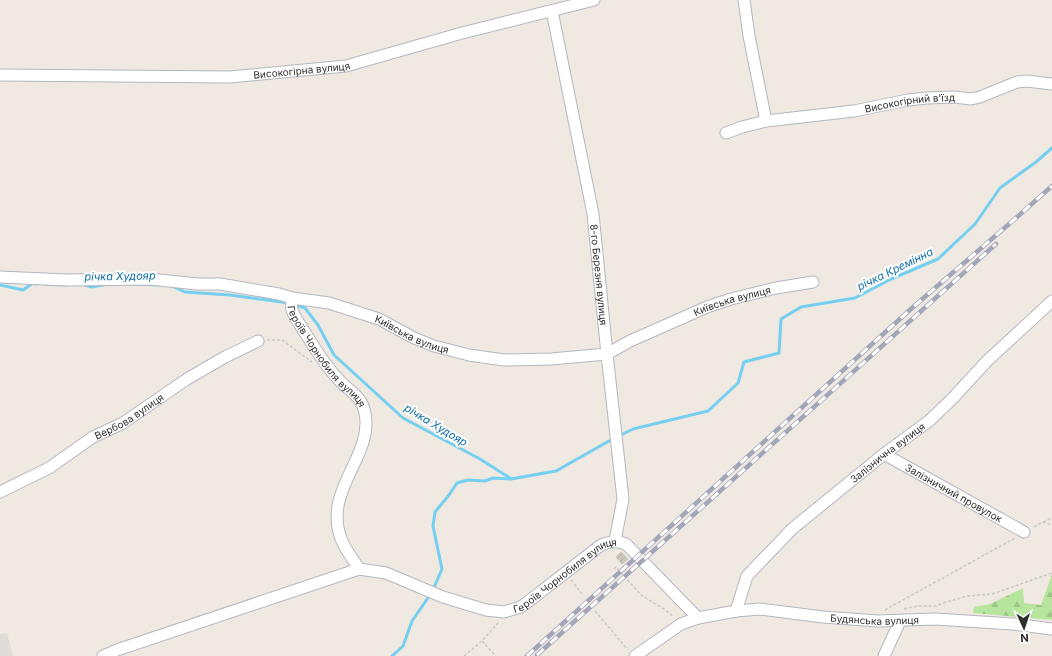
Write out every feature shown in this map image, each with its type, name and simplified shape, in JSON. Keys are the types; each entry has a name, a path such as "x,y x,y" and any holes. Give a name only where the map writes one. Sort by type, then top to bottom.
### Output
{"street":[{"name":"Високогірна вулиця","path":"0,75 230,77 346,66 462,33 594,0"},
{"path":"744,0 749,36 766,122"},
{"name":"8-го Березня вулиця","path":"552,11 593,214 623,499 615,541"},
{"name":"Високогірний в'їзд","path":"726,133 742,127 766,122 854,111 908,100 927,98 980,97 1017,82 1027,81 1052,84"},
{"name":"Київська вулиця","path":"0,277 66,280 150,279 197,284 220,284 279,294 292,298 329,303 379,319 414,338 434,346 469,355 504,360 551,359 607,354 630,341 707,307 731,299 776,288 813,282"},
{"name":"Героїв Чорнобиля вулиця","path":"292,298 292,309 315,349 340,381 357,395 365,412 367,424 360,452 344,485 338,502 338,525 342,541 359,569"},
{"name":"Залізнична вулиця","path":"736,611 747,576 792,529 884,454 929,421 952,399 987,361 1052,301"},
{"name":"Вербова вулиця","path":"0,492 49,468 93,437 123,423 187,379 225,357 258,341"},
{"name":"Залізничний провулок","path":"884,454 1024,532"},
{"name":"Героїв Чорнобиля вулиця","path":"103,656 120,653 359,569 386,573 443,597 486,610 495,612 508,611 521,606 566,574 601,545 615,541 626,544 698,618"},
{"name":"Будянська вулиця","path":"698,618 736,611 760,609 823,617 878,621 935,619 1013,624 1052,629"},
{"path":"632,653 681,624 698,618"},
{"path":"884,656 900,621"}],"path":[{"path":"258,341 271,339 282,340 316,366"},
{"path":"882,613 1024,532 1052,518"},
{"path":"1043,522 1052,525"},
{"path":"614,569 616,567 641,595 664,608 681,624"},
{"path":"904,609 918,606 936,606 968,596 992,594 1052,573"},
{"path":"566,574 582,594"},
{"path":"624,583 627,579"},
{"path":"595,611 632,653"},
{"path":"464,656 482,640 496,656"}],"green space":[{"path":"1052,574 1052,620 973,613 974,607 990,604 1023,588 1024,603 1041,605"}],"shaded area":[{"path":"7,633 13,656 0,656 0,634"}],"building":[{"path":"621,552 628,559 622,564 616,557"}],"waterway":[{"name":"річка Кремінна","path":"623,434 633,429 708,411 738,383 744,362 779,353 781,319 801,307 855,298 891,279 938,259 975,224 1000,188 1036,162 1052,148"},
{"name":"річка Худояр","path":"0,285 23,290 33,283 36,284"},
{"name":"річка Худояр","path":"45,284 65,285"},
{"name":"річка Худояр","path":"132,284 161,285"},
{"name":"річка Худояр","path":"85,285 92,287 103,285"},
{"name":"річка Худояр","path":"172,286 185,292 230,295 289,303"},
{"name":"річка Худояр","path":"298,306 305,308 318,325 334,355 403,418 480,459 510,478"},
{"name":"річка Кремінна","path":"433,590 442,569 433,526 435,512 457,483 468,480 485,481 493,478 511,479 556,471 609,441"},
{"name":"річка Кремінна","path":"392,656 403,646 412,621 430,595"}],"railway":[{"path":"527,656 912,308 1052,186"},
{"path":"537,655 996,244"}]}
